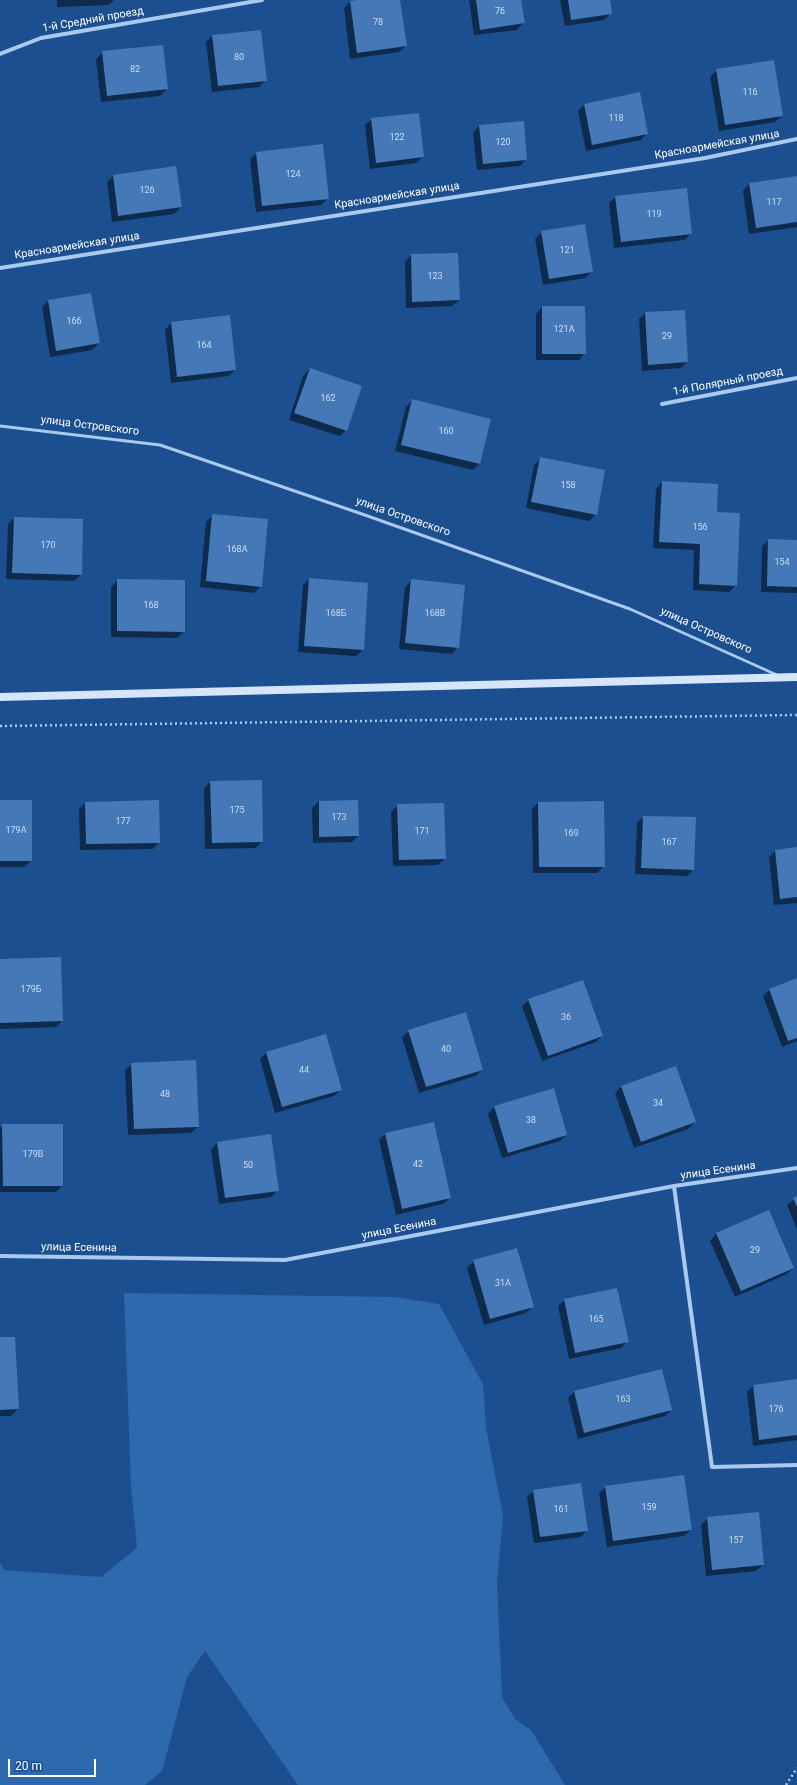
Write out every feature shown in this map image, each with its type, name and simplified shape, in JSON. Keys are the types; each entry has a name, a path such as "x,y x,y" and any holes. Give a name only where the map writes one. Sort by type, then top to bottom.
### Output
{"street":[{"name":"1-й Средний проезд","path":"0,54 41,38 262,0"},
{"name":"Красноармейская улица","path":"0,268 705,158 797,139"},
{"name":"1-й Полярный проезд","path":"662,404 797,378"},
{"name":"улица Островского","path":"0,697 797,677"},
{"name":"улица Есенина","path":"0,1256 285,1260 674,1186 797,1168"},
{"path":"674,1186 712,1467 797,1465"}],"lane":[{"name":"улица Островского","path":"0,426 160,445 362,514 630,609 784,678"}],"path":[{"path":"0,726 797,715"},
{"path":"786,1785 797,1768"}],"shaded area":[{"path":"124,1293 395,1297 439,1304 483,1384 486,1428 503,1515 497,1583 502,1697 515,1719 531,1730 565,1785 298,1785 205,1651 187,1677 162,1771 145,1785 0,1785 0,1563 4,1570 101,1577 137,1548 131,1486"}],"building":[{"path":"400,0 407,46 357,53 350,1"},
{"path":"476,0 521,0 525,23 480,30"},
{"path":"568,0 610,0 612,14 571,20"},
{"path":"261,30 267,81 218,86 212,35"},
{"path":"163,45 168,89 107,96 102,51"},
{"path":"774,60 783,116 725,125 716,69"},
{"path":"640,92 648,134 592,145 584,104"},
{"path":"419,113 424,157 376,163 371,118"},
{"path":"524,121 527,160 483,164 479,125"},
{"path":"323,144 329,199 262,206 256,152"},
{"path":"176,166 182,207 118,216 113,175"},
{"path":"797,176 797,222 756,228 749,183"},
{"path":"687,188 692,234 621,242 615,196"},
{"path":"585,224 593,272 549,279 541,231"},
{"path":"458,253 460,300 412,302 411,254"},
{"path":"91,293 100,343 56,351 48,300"},
{"path":"542,306 585,306 586,354 542,354"},
{"path":"685,310 688,362 648,365 645,312"},
{"path":"230,315 236,370 177,377 171,322"},
{"path":"310,368 362,386 347,431 294,413"},
{"path":"412,399 491,419 480,464 401,445"},
{"path":"540,457 605,470 597,515 531,502"},
{"path":"662,481 718,484 717,512 740,513 737,586 699,584 700,544 659,542"},
{"path":"212,514 268,519 262,587 206,581"},
{"path":"14,517 83,519 82,575 12,573"},
{"path":"768,539 797,540 797,587 767,586"},
{"path":"309,578 368,583 364,650 304,646"},
{"path":"117,579 185,580 185,632 117,631"},
{"path":"411,579 465,585 459,648 405,643"},
{"path":"262,780 263,842 212,843 210,781"},
{"path":"0,800 32,800 32,861 0,861"},
{"path":"159,800 160,843 86,844 85,802"},
{"path":"358,800 359,836 319,837 319,801"},
{"path":"604,801 605,867 539,867 538,802"},
{"path":"444,803 446,859 399,860 397,804"},
{"path":"643,816 696,817 694,870 641,868"},
{"path":"797,847 797,897 780,899 775,850"},
{"path":"61,957 63,1021 0,1023 0,959"},
{"path":"797,978 797,1038 788,1041 769,989"},
{"path":"583,980 603,1036 548,1056 528,999"},
{"path":"466,1012 483,1070 426,1087 408,1030"},
{"path":"326,1034 342,1090 282,1107 266,1052"},
{"path":"196,1060 199,1127 134,1129 131,1063"},
{"path":"676,1066 696,1122 641,1142 621,1086"},
{"path":"554,1088 567,1135 508,1153 494,1106"},
{"path":"434,1122 451,1198 402,1209 385,1133"},
{"path":"2,1124 63,1124 63,1186 3,1186"},
{"path":"271,1134 279,1191 225,1198 217,1142"},
{"path":"797,1196 797,1207 793,1198"},
{"path":"769,1210 794,1268 741,1291 716,1233"},
{"path":"517,1248 534,1307 490,1319 473,1260"},
{"path":"617,1288 629,1342 575,1353 564,1299"},
{"path":"0,1337 15,1337 19,1409 0,1410"},
{"path":"662,1369 672,1410 584,1433 574,1391"},
{"path":"797,1379 797,1435 759,1440 753,1385"},
{"path":"684,1475 692,1530 613,1541 605,1486"},
{"path":"581,1483 588,1531 540,1537 533,1490"},
{"path":"759,1512 764,1565 712,1570 707,1517"}]}
